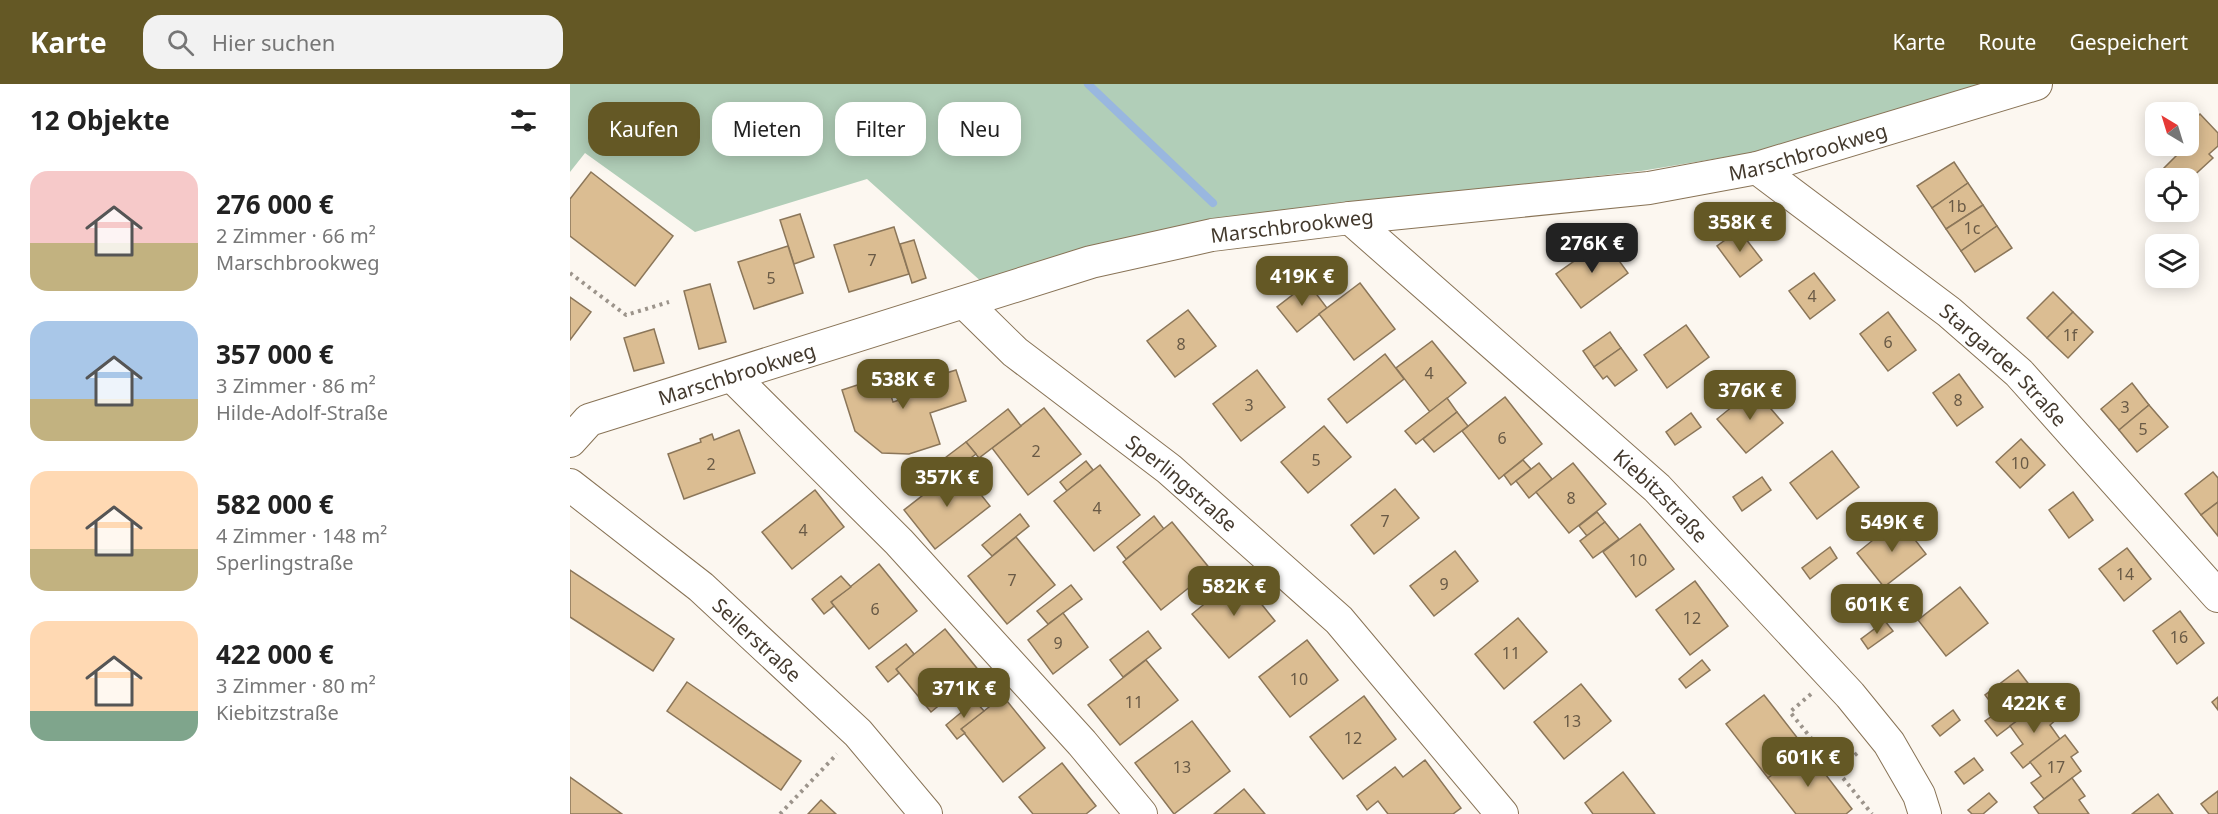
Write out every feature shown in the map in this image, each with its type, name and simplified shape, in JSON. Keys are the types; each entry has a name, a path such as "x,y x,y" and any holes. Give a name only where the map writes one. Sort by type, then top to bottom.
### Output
{"street":[{"name":"Marschbrookweg","path":"570,441 590,420 1091,262 1212,235 1350,218 1649,188 1757,168 2036,84"},
{"name":"Stargarder Straße","path":"1757,168 1949,312 2019,373 2218,596"},
{"name":"Kiebitzstraße","path":"1350,218 1657,488 1850,695 1889,743 1919,795 1925,814"},
{"name":"Sperlingstraße","path":"965,303 1015,352 1169,469 1339,620 1502,814"},
{"path":"732,376 899,542 1082,743 1141,814"},
{"name":"Seilerstraße","path":"570,485 701,587 858,733 927,814"}],"path":[{"path":"570,273 626,315 669,302"},
{"path":"1790,712 1872,814"},
{"path":"780,814 858,733"}],"green space":[{"path":"570,84 1988,84 1775,149 1641,171 1215,219 984,284 867,179 695,232 589,156 700,156 700,102 588,102 588,155 585,153 570,172"}],"building":[{"path":"2199,115 2218,133 2218,146 2209,154 2213,158 2199,171 2199,168 2164,168 2176,156 2199,156"},
{"path":"1954,162 1968,183 1932,208 1917,186"},
{"path":"591,172 673,236 635,286 570,236 570,199"},
{"path":"1968,183 1983,205 1946,229 1932,208"},
{"path":"1983,205 1997,226 1961,251 1946,229"},
{"path":"800,214 814,257 794,264 780,220"},
{"path":"1997,226 2012,248 1975,272 1961,251"},
{"path":"894,227 909,274 849,292 834,245"},
{"path":"1739,230 1762,260 1740,277 1717,246"},
{"path":"914,240 926,278 912,283 900,244"},
{"path":"1604,240 1628,273 1581,308 1556,274"},
{"path":"788,246 803,293 754,309 738,262"},
{"path":"1814,273 1835,300 1810,319 1789,291"},
{"path":"1308,283 1327,308 1297,332 1277,307"},
{"path":"1360,283 1395,329 1354,360 1319,314"},
{"path":"710,284 726,342 699,349 684,291"},
{"path":"2053,292 2073,312 2047,338 2027,318"},
{"path":"570,297 591,312 570,340"},
{"path":"1188,310 1216,346 1175,377 1147,341"},
{"path":"1888,312 1916,350 1888,371 1860,334"},
{"path":"2073,312 2093,332 2068,358 2047,338"},
{"path":"1686,325 1709,357 1667,388 1644,355"},
{"path":"654,329 664,363 634,371 624,338"},
{"path":"1610,332 1621,348 1594,367 1583,351"},
{"path":"1432,341 1466,383 1430,412 1396,368"},
{"path":"1621,348 1637,370 1615,386 1607,376 1603,379 1594,367"},
{"path":"1385,354 1404,379 1347,423 1328,399"},
{"path":"938,360 943,374 956,370 966,401 930,413 940,444 909,454 882,453 855,431 842,390 885,376 893,402 918,394 910,369"},
{"path":"1257,370 1285,407 1241,441 1213,404"},
{"path":"1959,374 1983,407 1957,426 1933,393"},
{"path":"2132,383 2149,405 2119,430 2101,409"},
{"path":"1754,389 1783,423 1746,453 1717,419"},
{"path":"1505,397 1542,444 1499,479 1462,431"},
{"path":"1447,398 1457,412 1416,444 1405,431"},
{"path":"2149,405 2168,427 2137,452 2119,430"},
{"path":"1044,408 1081,454 1028,495 992,448"},
{"path":"1008,409 1021,426 979,458 966,442"},
{"path":"1457,412 1468,426 1434,452 1423,439"},
{"path":"1691,413 1701,427 1675,445 1666,432"},
{"path":"1324,426 1351,457 1308,493 1281,462"},
{"path":"739,430 755,473 684,499 668,454 701,442 700,439 712,434 714,440"},
{"path":"2021,439 2045,465 2020,488 1996,462"},
{"path":"966,442 976,454 939,482 929,470"},
{"path":"1832,451 1859,487 1817,519 1790,483"},
{"path":"1523,460 1531,469 1511,485 1504,475"},
{"path":"1086,461 1093,470 1067,491 1060,482"},
{"path":"1539,463 1552,479 1529,498 1516,481"},
{"path":"1573,463 1606,504 1569,533 1536,492"},
{"path":"1100,465 1140,515 1094,551 1054,501"},
{"path":"959,467 990,506 935,549 904,510"},
{"path":"2213,472 2218,478 2218,502 2201,515 2185,494"},
{"path":"1762,477 1771,490 1742,511 1733,497"},
{"path":"1395,489 1419,518 1374,554 1351,525"},
{"path":"815,490 844,527 792,569 762,532"},
{"path":"2073,492 2093,520 2069,538 2049,510"},
{"path":"2218,502 2218,536 2201,515"},
{"path":"1597,512 1605,522 1587,536 1579,526"},
{"path":"1020,514 1029,526 992,556 982,545"},
{"path":"1154,516 1164,529 1126,559 1117,547"},
{"path":"1899,519 1926,554 1884,587 1857,553"},
{"path":"1172,522 1211,570 1161,610 1123,562"},
{"path":"1605,522 1619,539 1593,558 1580,541"},
{"path":"1640,524 1674,569 1636,597 1603,552"},
{"path":"1016,537 1055,585 1007,624 968,576"},
{"path":"1830,547 1837,558 1810,579 1802,568"},
{"path":"2127,548 2151,579 2124,601 2099,569"},
{"path":"1455,551 1478,581 1434,616 1410,586"},
{"path":"879,564 917,611 869,649 831,602"},
{"path":"570,570 674,639 653,671 570,617"},
{"path":"841,576 851,587 831,602 834,606 824,614 812,599"},
{"path":"1239,576 1275,621 1229,658 1192,614"},
{"path":"1695,581 1728,626 1690,655 1656,610"},
{"path":"1071,585 1082,599 1048,624 1037,611"},
{"path":"1960,587 1988,623 1946,656 1918,620"},
{"path":"2180,611 2204,643 2177,664 2153,631"},
{"path":"1063,613 1088,647 1053,674 1028,640"},
{"path":"1518,618 1547,652 1504,689 1475,654"},
{"path":"1885,621 1893,631 1868,649 1861,639"},
{"path":"945,629 980,672 931,712 896,669"},
{"path":"1148,631 1161,648 1123,677 1110,660"},
{"path":"1307,640 1338,680 1290,717 1259,677"},
{"path":"906,644 914,654 896,669 899,673 888,682 876,667"},
{"path":"1146,660 1178,700 1120,745 1088,705"},
{"path":"1702,660 1710,670 1686,688 1679,679"},
{"path":"2018,670 2034,691 2028,694 2037,706 1997,736 1985,721 1998,712 1985,695"},
{"path":"985,676 994,686 968,707 959,696"},
{"path":"687,682 801,761 781,790 667,711"},
{"path":"1581,684 1611,721 1564,759 1534,722"},
{"path":"1764,695 1806,749 1768,778 1726,724"},
{"path":"1003,696 1045,748 1003,782 961,729"},
{"path":"1364,696 1396,739 1343,779 1310,737"},
{"path":"2218,697 2218,710 2212,702"},
{"path":"975,701 984,711 961,729 965,733 957,739 946,725"},
{"path":"2043,702 2057,719 2050,725 2060,739 2023,768 2011,753 2023,744 2010,726"},
{"path":"1953,710 1960,720 1940,736 1932,726"},
{"path":"1192,721 1230,771 1174,814 1135,763"},
{"path":"2065,735 2078,752 2071,757 2081,771 2044,799 2031,783 2041,776 2030,762"},
{"path":"1806,749 1852,809 1846,814 1796,814 1768,778"},
{"path":"1974,758 1983,770 1964,784 1955,772"},
{"path":"1425,760 1461,808 1453,814 1388,814 1378,801 1367,810 1357,796 1395,767 1403,777"},
{"path":"1062,763 1096,806 1086,814 1033,814 1019,797"},
{"path":"1623,772 1655,814 1593,814 1585,803"},
{"path":"570,777 622,814 570,814"},
{"path":"2072,778 2085,796 2079,800 2089,814 2039,814 2034,807"},
{"path":"1244,789 1265,814 1214,814"},
{"path":"2218,791 2218,814 2209,814 2201,804"},
{"path":"1989,793 1997,802 1983,814 1972,814 1968,810"},
{"path":"2158,794 2173,814 2132,814"},
{"path":"821,800 836,814 808,814"}],"waterway":[{"path":"1088,84 1213,203"}]}
